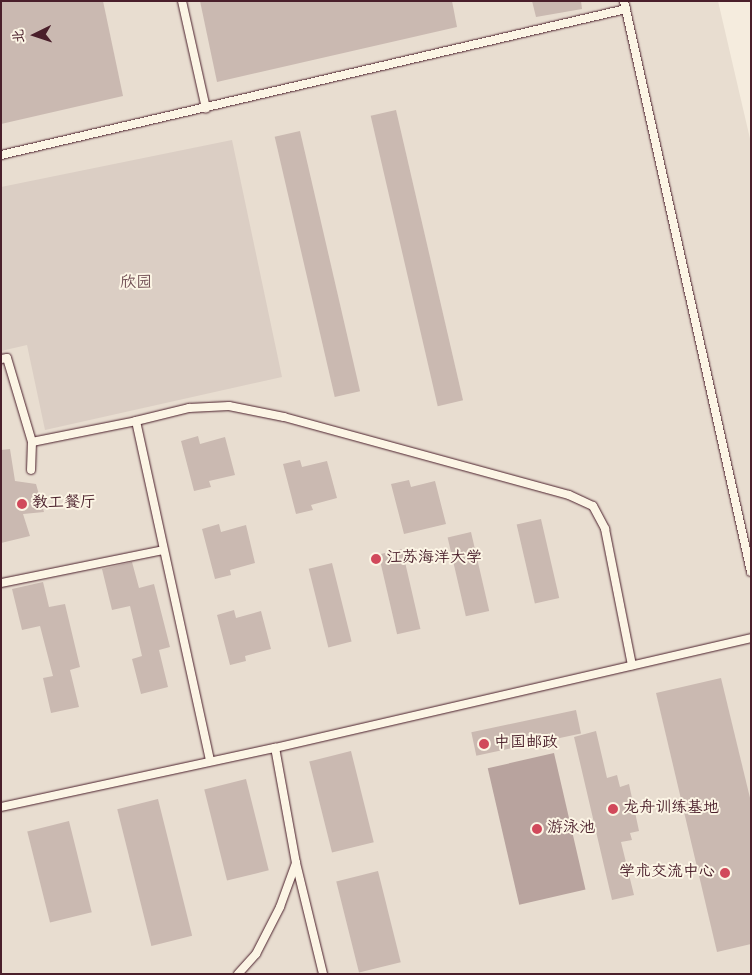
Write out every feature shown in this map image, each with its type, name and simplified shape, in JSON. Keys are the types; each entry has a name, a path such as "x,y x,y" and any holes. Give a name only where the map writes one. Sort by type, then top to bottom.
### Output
{"lane":[{"path":"182,1 206,108"},
{"path":"1,155 206,108 625,5 751,572"},
{"path":"1,359 8,358 32,442 31,470"},
{"path":"32,442 189,408 229,406 332,430 569,495 593,506 605,529 632,665"},
{"path":"136,421 210,760"},
{"path":"1,583 163,550"},
{"path":"1,807 210,760 275,748 751,638"},
{"path":"275,748 296,863 324,974"},
{"path":"238,974 256,954 280,907 296,863"}],"shaded area":[{"name":"江苏海洋大学","path":"1,1 718,1 751,143 751,974 1,974"},
{"name":"游泳池","path":"554,753 585,889 519,905 488,768"}],"green space":[{"name":"欣园","path":"232,140 282,377 45,430 27,345 1,351 1,187"}],"building":[{"path":"1,1 103,1 123,96 1,124"},
{"path":"200,1 452,1 457,27 217,82"},
{"path":"532,1 581,1 582,9 536,17"},
{"path":"396,110 463,400 438,406 371,116"},
{"path":"300,131 360,391 335,397 275,137"},
{"path":"198,436 200,444 225,437 235,475 209,481 211,487 194,491 181,441"},
{"name":"教工餐厅","path":"10,449 15,481 36,484 44,512 23,514 30,536 1,543 1,450"},
{"path":"300,460 302,467 327,461 337,498 311,505 313,510 296,514 283,464"},
{"path":"409,480 411,487 435,481 446,524 404,534 391,484"},
{"path":"541,519 559,598 535,604 517,525"},
{"path":"219,524 221,532 246,525 255,563 230,570 231,575 215,579 202,529"},
{"path":"471,532 489,611 466,616 448,537"},
{"path":"402,549 420,629 397,634 379,554"},
{"path":"132,562 139,588 154,584 170,647 159,650 168,687 141,694 132,659 142,656 130,606 112,610 102,569"},
{"path":"332,563 352,642 328,647 309,569"},
{"path":"43,582 49,607 65,604 80,667 70,670 79,707 51,713 43,678 53,676 40,626 22,630 12,589"},
{"path":"234,610 236,618 261,611 271,649 245,656 246,661 230,665 217,615"},
{"name":"学术交流中心","path":"721,678 751,802 751,944 717,952 656,693"},
{"path":"576,710 581,733 476,756 471,732"},
{"name":"龙舟训练基地","path":"596,731 607,778 617,775 620,787 629,784 639,831 630,833 632,840 621,842 634,895 612,900 574,737"},
{"path":"351,751 374,842 332,853 309,761"},
{"path":"246,779 269,870 227,881 204,789"},
{"path":"158,799 192,936 151,946 117,809"},
{"path":"69,821 92,912 50,923 27,831"},
{"path":"378,871 401,962 359,973 336,881"}],"place":[{"name":"教工餐厅","path":"22,504"},
{"name":"江苏海洋大学","path":"376,559"},
{"name":"中国邮政","path":"484,744"},
{"name":"龙舟训练基地","path":"613,809"},
{"name":"游泳池","path":"537,829"},
{"name":"学术交流中心","path":"725,873"}]}
